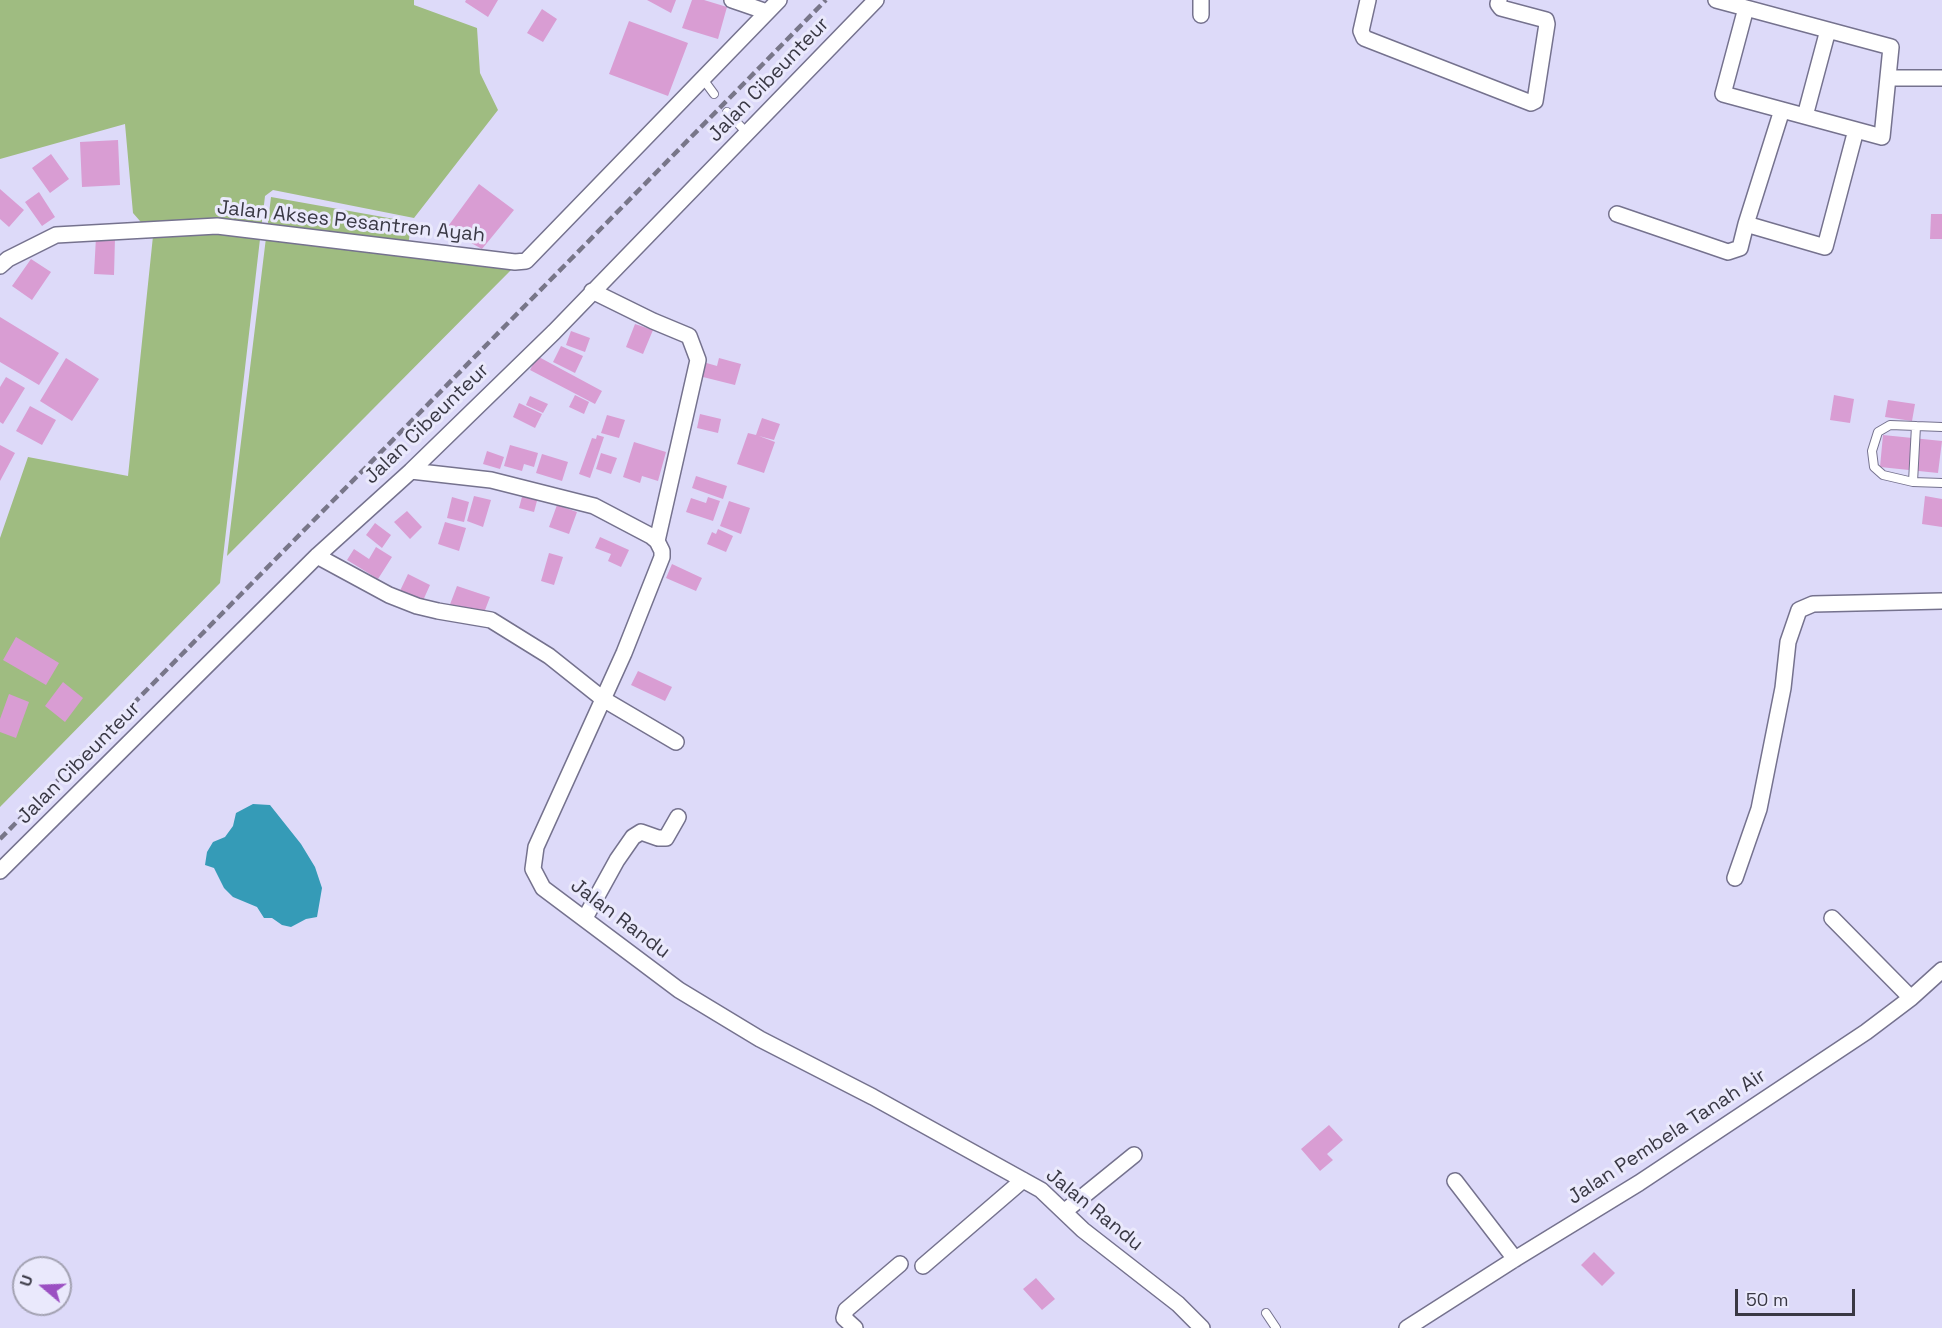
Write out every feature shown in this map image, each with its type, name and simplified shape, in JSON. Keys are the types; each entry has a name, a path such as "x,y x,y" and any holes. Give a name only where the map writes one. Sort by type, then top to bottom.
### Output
{"street":[{"path":"732,0 767,12"},
{"path":"702,79 779,0"},
{"name":"Jalan Cibeunteur","path":"0,871 317,556 411,471 554,332 876,0"},
{"path":"1368,0 1361,32 1364,38 1531,103 1535,100 1546,20 1501,8 1498,4 1499,0"},
{"path":"1716,0 1891,46 1882,136 1723,94 1746,8"},
{"path":"1804,116 1828,30"},
{"path":"1888,78 1942,78"},
{"name":"Jalan Akses Pesantren Ayah","path":"0,266 8,259 56,235 217,226 515,262 526,261 702,79"},
{"path":"1617,214 1728,252 1740,248 1782,110"},
{"path":"1746,224 1825,247 1856,130"},
{"name":"Jalan Randu","path":"592,291 689,336 698,360 657,542 662,557 624,653 536,846 533,869 543,888 679,990 760,1039 873,1097 1041,1190 1083,1230 1178,1304 1202,1328"},
{"path":"411,471 492,480 594,506 651,536 657,542"},
{"path":"317,556 389,595 417,606 491,620 549,656 603,699 676,742"},
{"path":"1736,878 1758,809 1783,688 1788,642 1799,610 1813,604 1942,601"},
{"path":"585,918 617,860 633,837 641,832 658,838 666,838 678,817"},
{"path":"1832,918 1911,998"},
{"name":"Jalan Pembela Tanah Air","path":"1407,1328 1639,1184 1866,1032 1911,998 1942,970"},
{"path":"1065,1211 1134,1155"},
{"path":"923,1266 1023,1180"},
{"path":"1455,1181 1515,1259"},
{"path":"855,1328 844,1318 846,1310 900,1264"}],"lane":[{"path":"702,79 714,94"},
{"path":"727,112 747,133"},
{"path":"1942,427 1890,425 1878,432 1872,451 1874,467 1882,475 1913,482 1942,483"},
{"path":"1913,482 1916,426"},
{"path":"1266,1313 1276,1328"}],"green space":[{"path":"0,0 414,0 414,5 477,28 480,73 498,110 414,218 273,190 265,196 220,583 0,807 0,538 28,457 128,476 153,236 133,213 125,124 0,159"},
{"path":"271,197 411,222 408,248 512,269 227,556"}],"water":[{"path":"253,804 270,805 301,844 315,867 322,888 317,917 306,919 291,927 282,925 272,918 264,918 257,907 233,897 224,888 214,868 205,865 207,852 213,842 225,837 233,826 236,813"}],"building":[{"path":"466,0 498,0 488,17 465,2"},
{"path":"647,0 676,0 671,13"},
{"path":"692,0 704,0 727,7 718,39 682,28"},
{"path":"542,9 557,19 543,42 527,33"},
{"path":"629,21 688,43 668,96 609,74"},
{"path":"118,140 120,185 82,187 80,142"},
{"path":"51,154 69,179 50,193 32,168"},
{"path":"479,184 514,210 482,249 446,229"},
{"path":"0,189 24,210 9,227 0,219"},
{"path":"39,192 55,217 42,226 25,202"},
{"path":"1931,214 1942,214 1942,239 1930,239"},
{"path":"96,237 115,238 114,275 94,274"},
{"path":"31,259 51,272 32,300 12,286"},
{"path":"0,317 59,353 39,385 0,362"},
{"path":"635,324 653,330 643,354 626,347"},
{"path":"571,331 590,338 585,352 566,345"},
{"path":"561,346 583,356 575,373 553,362"},
{"path":"537,356 602,391 595,404 530,370"},
{"path":"66,358 99,379 72,421 40,401"},
{"path":"719,358 741,364 735,385 699,376 703,362 717,366"},
{"path":"6,377 25,388 3,424 0,422 0,387"},
{"path":"575,395 589,402 584,414 569,407"},
{"path":"1834,395 1854,399 1850,423 1830,420"},
{"path":"530,396 548,404 543,413 526,405"},
{"path":"1888,400 1915,404 1912,421 1885,417"},
{"path":"519,403 542,414 535,428 513,417"},
{"path":"30,406 56,420 42,445 16,431"},
{"path":"700,414 721,419 718,433 697,428"},
{"path":"607,415 625,420 619,438 601,433"},
{"path":"762,418 780,424 774,440 759,436 775,442 764,473 737,464 748,433 756,435"},
{"path":"597,435 604,437 590,478 579,474 592,438 596,439"},
{"path":"1883,435 1942,441 1938,473 1880,467"},
{"path":"634,442 666,452 658,481 642,476 640,483 623,477"},
{"path":"0,445 15,453 0,481"},
{"path":"510,445 538,453 534,467 524,464 522,471 504,466"},
{"path":"487,451 504,457 500,469 483,464"},
{"path":"601,453 617,458 611,474 596,469"},
{"path":"542,454 568,462 562,481 536,473"},
{"path":"696,476 727,486 723,499 692,488"},
{"path":"523,493 538,497 534,512 519,508"},
{"path":"474,496 491,500 483,527 467,521"},
{"path":"1925,496 1942,499 1942,527 1922,524"},
{"path":"452,497 469,502 464,522 447,518"},
{"path":"708,497 720,501 713,521 686,512 691,498 706,503"},
{"path":"729,501 750,508 741,534 720,526"},
{"path":"557,505 577,512 569,534 549,527"},
{"path":"407,511 422,527 410,539 394,522"},
{"path":"445,522 466,528 459,551 438,544"},
{"path":"375,523 391,535 382,548 366,535"},
{"path":"718,529 733,536 726,552 707,544 712,532 716,534"},
{"path":"600,537 629,550 621,567 608,561 611,554 595,548"},
{"path":"376,547 392,557 378,579 347,560 354,549 369,559"},
{"path":"549,553 563,557 554,585 541,581"},
{"path":"672,564 702,578 696,591 666,578"},
{"path":"408,574 430,585 421,605 398,595"},
{"path":"457,586 490,597 482,618 449,607"},
{"path":"16,637 59,663 46,685 3,660"},
{"path":"638,671 672,687 665,701 631,685"},
{"path":"63,682 83,698 65,722 45,706"},
{"path":"9,694 29,702 16,738 0,732 0,719"},
{"path":"1329,1125 1343,1140 1327,1154 1333,1160 1320,1171 1301,1149"},
{"path":"1594,1252 1615,1273 1602,1286 1581,1265"},
{"path":"1036,1278 1055,1299 1042,1310 1023,1289"}],"railway":[{"path":"0,839 826,0"}]}
